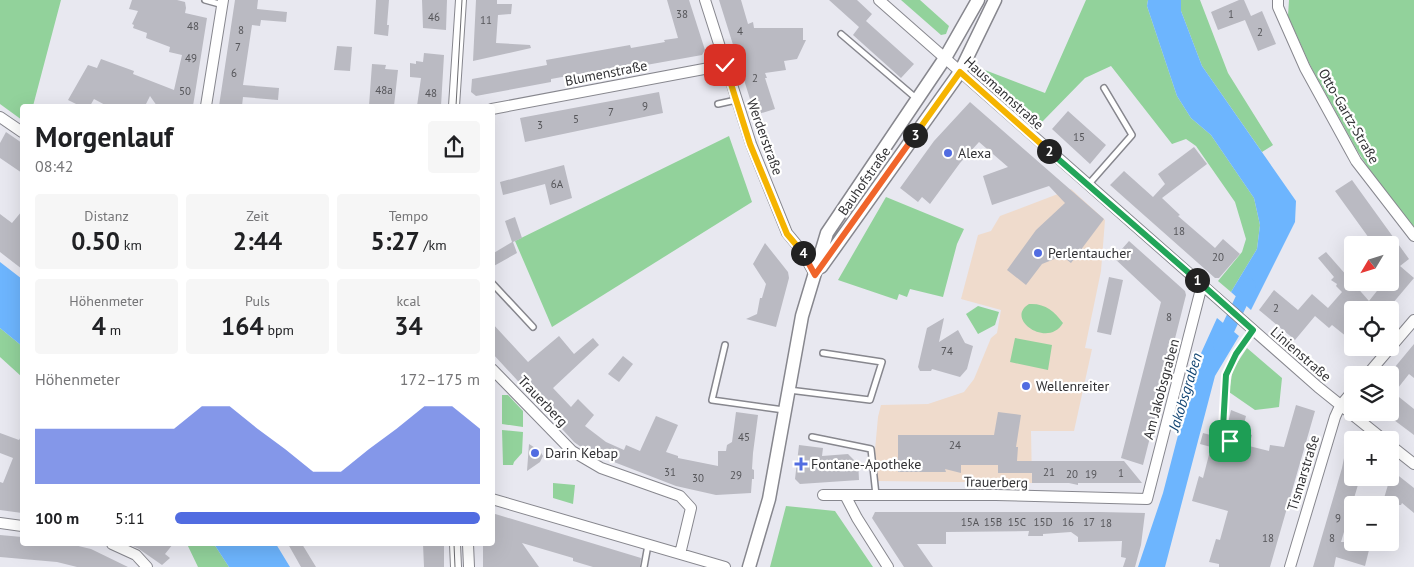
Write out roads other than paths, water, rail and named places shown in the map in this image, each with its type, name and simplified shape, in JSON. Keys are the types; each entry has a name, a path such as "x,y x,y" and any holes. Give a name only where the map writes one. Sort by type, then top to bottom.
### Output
{"street":[{"path":"454,104 461,0"},
{"name":"Werderstraße","path":"705,0 750,144 787,234 802,251 815,275"},
{"name":"Hausmannstraße","path":"879,0 1202,285"},
{"name":"Bauhofstraße","path":"749,567 769,499 802,316 827,233 918,100 945,58 978,0"},
{"name":"Bauhofstraße","path":"815,275 960,72 995,0"},
{"name":"Otto-Gartz-Straße","path":"1278,0 1278,6 1305,68 1356,161 1414,236"},
{"path":"206,104 223,2"},
{"name":"Blumenstraße","path":"495,107 725,65"},
{"path":"0,117 20,131"},
{"name":"Linienstraße","path":"1202,285 1340,406 1372,431"},
{"name":"Am Jakobsgraben","path":"1146,499 1202,285"},
{"path":"1375,366 1414,320"},
{"name":"Trauerberg","path":"495,371 572,451 601,468 680,496 694,508 680,554"},
{"name":"Tismarstraße","path":"1290,567 1335,416 1344,401"},
{"path":"1399,452 1414,464"},
{"name":"Trauerberg","path":"823,494 876,496 996,495 1146,499"},
{"path":"846,495 857,518 888,567"},
{"path":"495,500 725,567"},
{"path":"0,523 20,526"},
{"path":"116,546 136,555 147,567"},
{"path":"455,546 456,567"},
{"path":"468,546 469,567"}],"lane":[{"path":"205,0 223,2"},
{"path":"841,34 918,100"},
{"path":"1088,185 1132,135 1104,88"},
{"path":"718,104 736,100"},
{"path":"495,286 533,327"},
{"path":"1230,441 1223,428 1226,375 1251,328"},
{"path":"725,345 712,400 785,410"},
{"path":"788,390 870,400 882,362 823,353"},
{"path":"812,437 871,449 876,496"},
{"path":"644,567 648,545"}],"water":[{"path":"1148,0 1181,0 1181,11 1202,66 1296,201 1295,222 1251,310 1231,292 1257,249 1260,225 1254,198 1211,135 1191,118 1177,96 1147,6"},
{"path":"0,262 20,277 20,344 0,328"},
{"path":"1217,318 1239,336 1215,376 1165,567 1138,567 1163,493 1197,362"},
{"path":"215,546 277,546 290,567 229,567"}],"waterway":[{"name":"Jakobsgraben","path":"1220,345 1249,285"}],"tram line":[{"path":"456,104 462,0"},
{"path":"454,546 455,567"}],"place":[{"name":"Alexa","path":"948,153"},
{"name":"Perlentaucher","path":"1038,253"},
{"name":"Wellenreiter","path":"1026,386"},
{"name":"Darin Kebap","path":"535,453"},
{"name":"Fontane-Apotheke","path":"801,464"}]}
